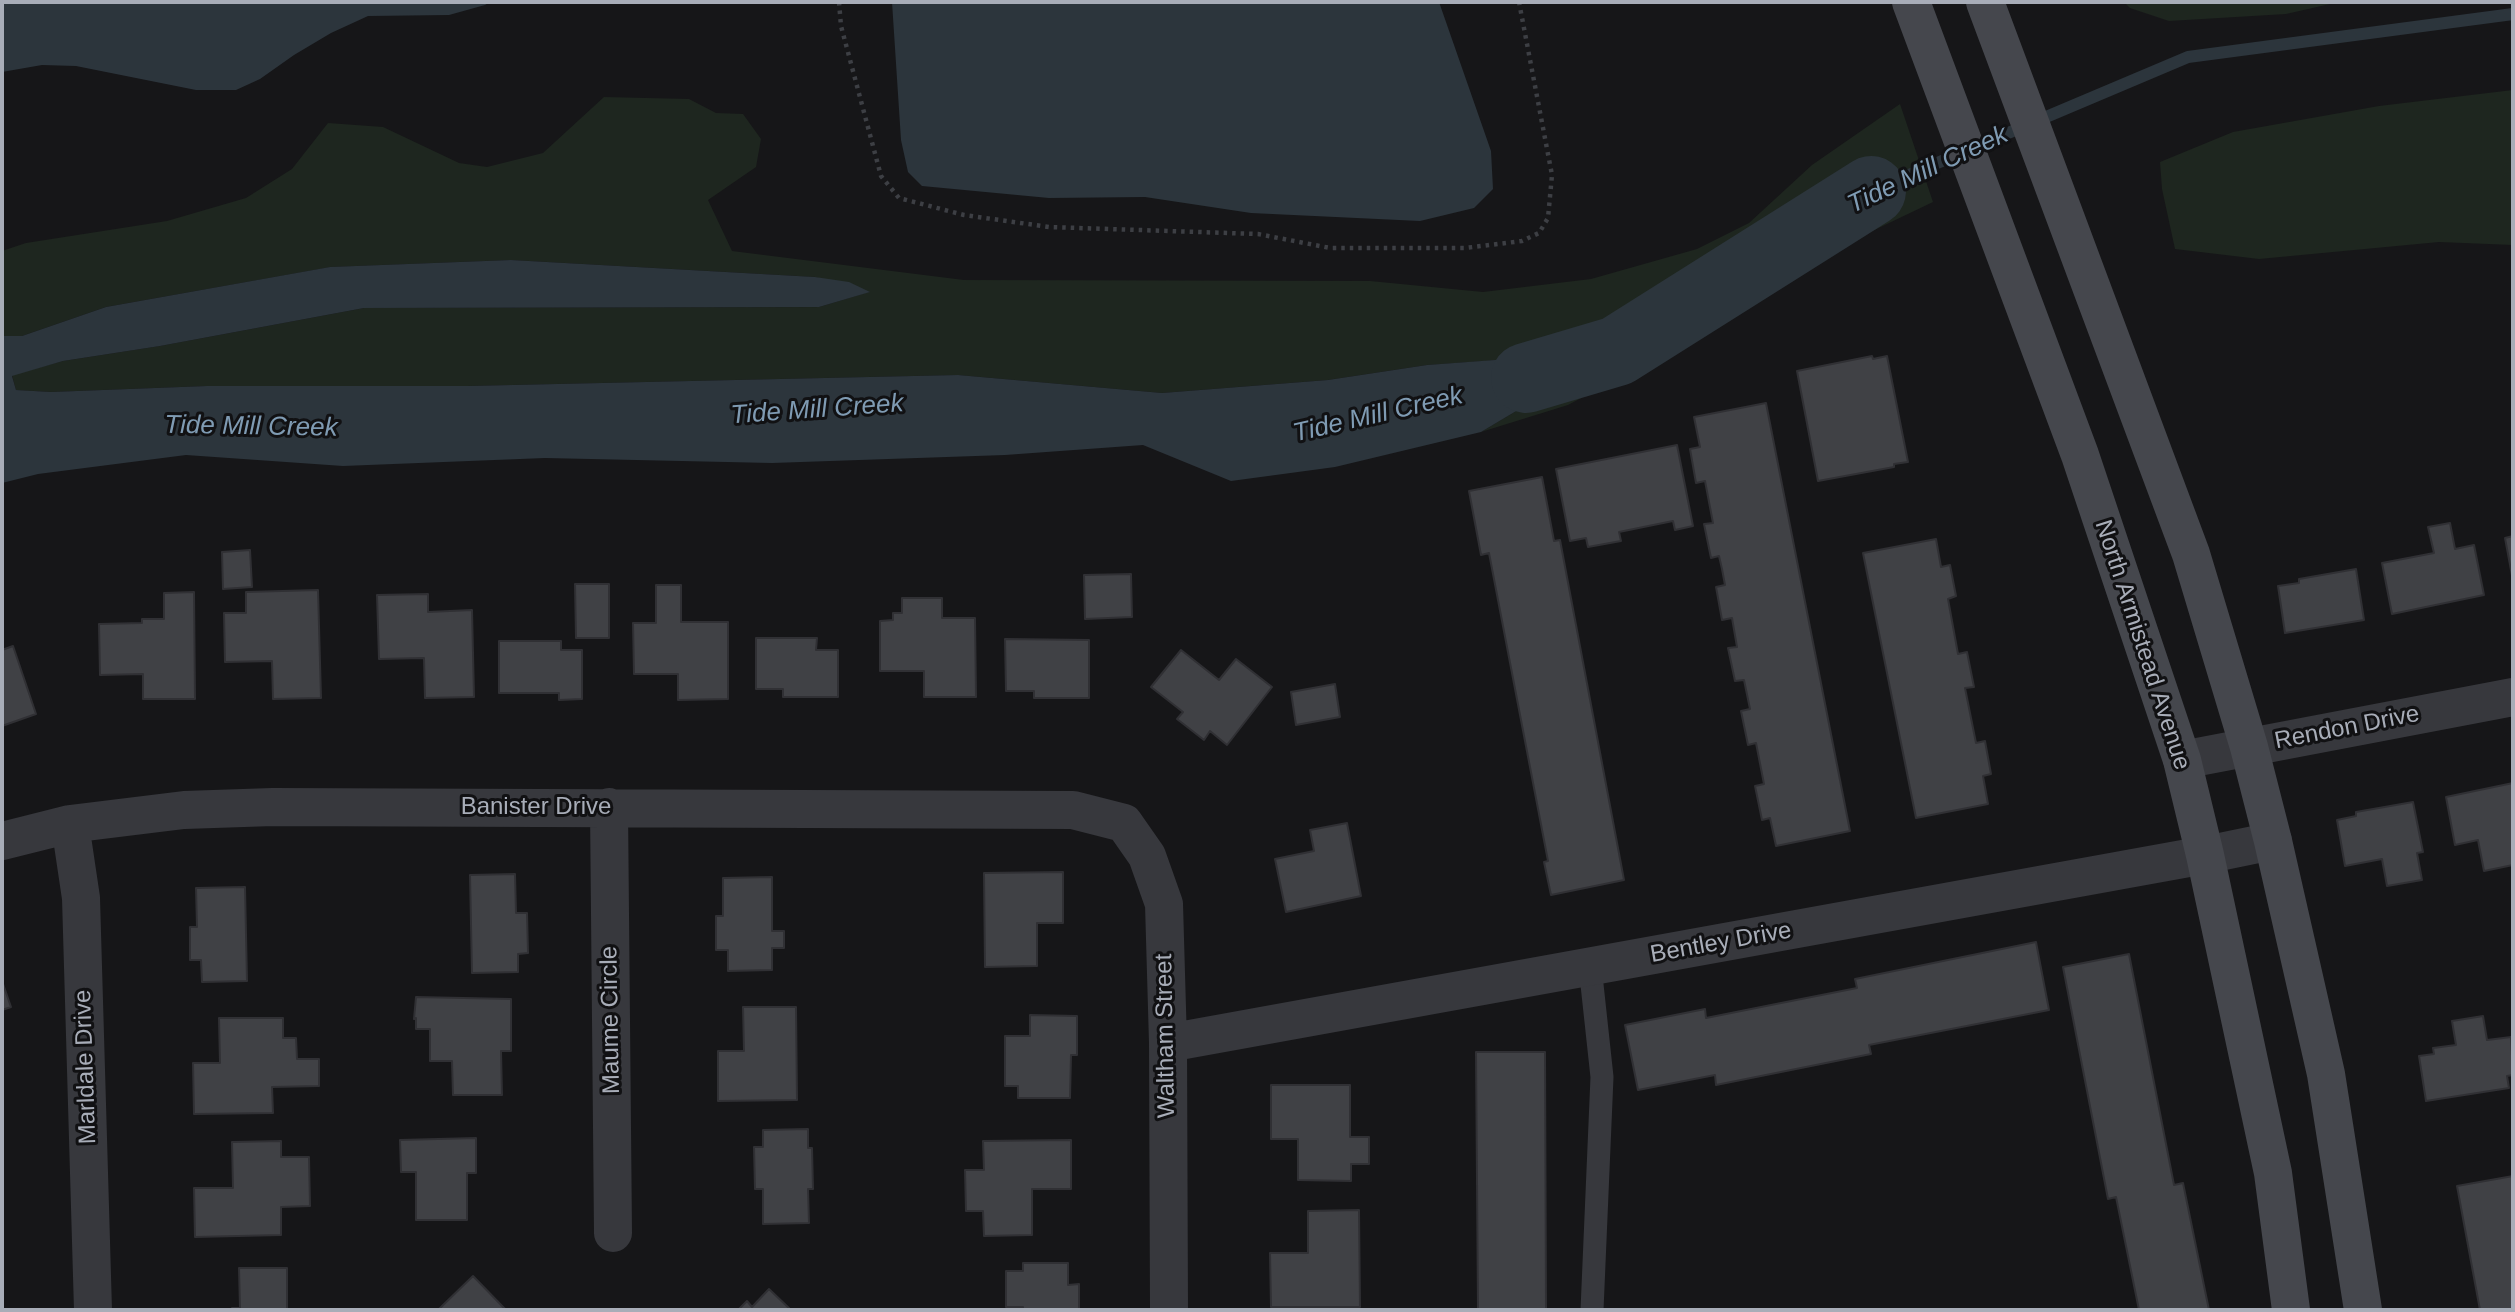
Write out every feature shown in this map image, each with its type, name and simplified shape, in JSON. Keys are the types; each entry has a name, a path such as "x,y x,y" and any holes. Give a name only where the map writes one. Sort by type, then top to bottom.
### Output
{"main road":[{"name":"North Armistead Avenue","path":"1911,2 2080,455 2182,760 2273,1173 2291,1310"},
{"path":"1985,2 2191,554 2249,747 2326,1074 2363,1310"}],"street":[{"name":"Rendon Drive","path":"2182,760 2513,696"},
{"name":"Banister Drive","path":"2,841 70,824 209,809 609,807 1073,810"},
{"name":"Maume Circle","path":"609,807 613,1233"},
{"name":"Waltham Street","path":"1073,810 1124,823 1147,856 1164,904 1168,1043 1169,1310"},
{"name":"Marldale Drive","path":"70,824 80,898 93,1310"},
{"name":"Bentley Drive","path":"1168,1043 2273,841"}],"lane":[{"path":"1590,967 1602,1077 1592,1310"}],"path":[{"path":"839,2 841,26 881,176 899,198 964,215 1049,227 1258,234 1330,248 1465,248 1522,241 1539,233 1548,218 1552,175 1519,2"}],"shaded area":[{"path":"2124,2 2339,2 2286,14 2169,21 2130,8"},
{"path":"2513,90 2513,245 2439,242 2259,259 2175,249 2162,189 2160,162 2233,132 2379,106"},
{"path":"604,97 689,99 716,113 743,114 761,139 756,167 708,200 732,251 964,280 1370,281 1483,292 1591,279 1697,249 1749,223 1812,165 1900,104 1933,202 1820,256 1679,346 1568,405 1481,432 1615,352 1427,365 1328,380 1162,393 958,375 468,386 207,386 51,392 16,390 12,375 63,361 364,308 819,307 869,292 815,277 511,260 331,267 106,307 22,336 2,336 2,251 26,243 167,221 246,198 292,169 328,123 383,127 459,163 487,167 543,153"}],"water":[{"path":"2,2 490,2 449,15 368,16 331,33 260,79 236,90 196,90 76,66 42,65 2,72"},
{"path":"892,2 1439,2 1491,151 1493,189 1474,208 1420,221 1251,213 1145,197 1049,198 922,186 908,172 901,140"},
{"path":"511,260 815,277 849,282 870,292 819,307 364,308 63,361 12,376 16,390 51,392 207,386 468,386 958,375 1162,393 1328,380 1427,365 1617,351 1481,432 1335,467 1231,481 1143,445 1005,455 772,463 545,458 343,466 186,455 38,474 2,483 2,336 22,336 106,307 330,267"}],"building":[{"path":"1872,356 1873,359 1887,356 1908,462 1818,481 1797,371"},
{"path":"1766,403 1850,831 1776,846 1770,818 1762,820 1755,786 1764,784 1756,743 1748,745 1741,711 1750,709 1744,680 1735,681 1728,648 1737,647 1732,618 1722,620 1716,587 1725,585 1719,556 1711,558 1704,524 1713,523 1705,481 1696,483 1690,449 1700,447 1694,417"},
{"path":"1677,445 1693,526 1675,530 1673,521 1619,532 1621,541 1588,547 1586,538 1570,541 1556,469"},
{"path":"1542,477 1554,541 1560,540 1624,880 1551,895 1544,862 1548,861 1489,553 1481,555 1469,491"},
{"path":"2450,523 2455,549 2474,545 2484,595 2392,614 2382,563 2434,553 2428,527"},
{"path":"2513,536 2513,581 2505,538"},
{"path":"1936,539 1941,567 1950,565 1956,596 1948,599 1958,654 1967,652 1974,687 1965,688 1976,743 1985,741 1991,774 1983,776 1988,804 1916,818 1863,553"},
{"path":"250,550 252,587 223,589 222,552"},
{"path":"2356,569 2364,620 2285,633 2278,586 2299,583 2299,579"},
{"path":"1131,574 1132,617 1085,619 1084,575"},
{"path":"575,584 609,584 609,638 576,638"},
{"path":"656,585 681,585 681,622 728,622 728,699 678,700 678,674 634,674 633,623 656,623"},
{"path":"318,590 321,698 273,699 272,661 225,662 224,613 246,613 246,592"},
{"path":"194,592 195,699 143,699 143,674 100,675 99,624 142,623 142,619 164,619 164,593"},
{"path":"428,594 428,612 472,610 474,697 425,698 424,658 379,659 377,595"},
{"path":"902,598 942,598 942,618 975,618 976,697 924,697 924,671 880,671 880,621 893,620 893,613 902,613"},
{"path":"756,638 817,638 816,650 838,650 838,697 783,697 783,689 756,689"},
{"path":"1005,639 1089,640 1089,698 1034,698 1034,691 1006,691"},
{"path":"499,641 561,641 561,650 582,650 582,699 559,700 559,693 499,693"},
{"path":"13,646 36,714 2,726 2,650"},
{"path":"1181,650 1219,680 1236,659 1272,687 1227,745 1210,731 1204,740 1177,719 1183,712 1151,687"},
{"path":"1335,684 1340,717 1296,725 1291,692"},
{"path":"2513,783 2513,865 2484,871 2478,840 2455,845 2446,797"},
{"path":"2413,802 2423,852 2417,853 2422,880 2387,886 2382,859 2345,866 2337,820 2356,816 2356,812"},
{"path":"1347,823 1361,896 1286,912 1275,859 1314,851 1310,830"},
{"path":"1063,872 1063,923 1037,923 1037,966 985,967 984,873"},
{"path":"515,874 516,913 527,913 528,953 518,954 518,972 472,973 470,875"},
{"path":"772,877 772,931 784,931 784,948 772,948 772,970 728,971 728,950 716,950 716,916 723,916 723,878"},
{"path":"245,887 247,981 202,982 201,960 190,960 190,927 197,927 196,888"},
{"path":"2036,942 2049,1010 1869,1045 1871,1054 1716,1085 1715,1075 1638,1090 1625,1025 1705,1009 1706,1018 1857,988 1855,979"},
{"path":"2129,954 2174,1185 2183,1183 2209,1310 2139,1310 2116,1197 2108,1199 2063,967"},
{"path":"2,981 11,1007 2,1010"},
{"path":"416,997 511,999 511,1051 501,1051 502,1095 453,1095 452,1061 430,1061 430,1029 416,1029"},
{"path":"743,1007 796,1007 797,1100 718,1101 718,1051 744,1051"},
{"path":"1030,1015 1077,1016 1077,1055 1071,1055 1070,1098 1018,1098 1018,1086 1005,1086 1005,1036 1030,1036"},
{"path":"2483,1016 2487,1040 2511,1037 2513,1075 2507,1076 2509,1088 2426,1101 2419,1056 2434,1054 2433,1048 2456,1045 2452,1021"},
{"path":"219,1018 283,1018 283,1038 296,1038 297,1059 319,1059 319,1086 272,1087 273,1113 194,1114 193,1063 220,1063"},
{"path":"1476,1052 1545,1052 1546,1310 1478,1310"},
{"path":"1271,1085 1350,1085 1350,1137 1369,1137 1369,1164 1351,1164 1351,1181 1298,1180 1298,1139 1271,1139"},
{"path":"808,1129 808,1148 812,1148 813,1189 808,1189 809,1223 763,1224 763,1189 755,1189 754,1147 763,1147 763,1130"},
{"path":"476,1138 476,1173 467,1173 467,1220 416,1220 416,1172 401,1172 400,1140"},
{"path":"1071,1140 1071,1189 1032,1189 1032,1235 984,1236 983,1211 966,1211 965,1170 984,1170 983,1141"},
{"path":"281,1141 281,1157 309,1157 310,1206 281,1207 281,1235 195,1237 194,1188 233,1188 232,1142"},
{"path":"2513,1176 2513,1310 2480,1310 2457,1186"},
{"path":"1359,1210 1360,1307 1271,1307 1270,1253 1308,1253 1308,1211"},
{"path":"1023,1263 1068,1263 1068,1285 1079,1284 1079,1310 1023,1310 1023,1307 1006,1307 1006,1271 1023,1271"},
{"path":"239,1268 287,1268 287,1310 232,1310 240,1308"},
{"path":"473,1276 506,1310 438,1310"},
{"path":"769,1289 791,1310 738,1310 747,1301 752,1307"}],"waterway":[{"name":"Tide Mill Creek","path":"1871,191 2188,57 2513,14"},
{"name":"Tide Mill Creek","path":"1526,378 1617,351 1871,191"}]}
